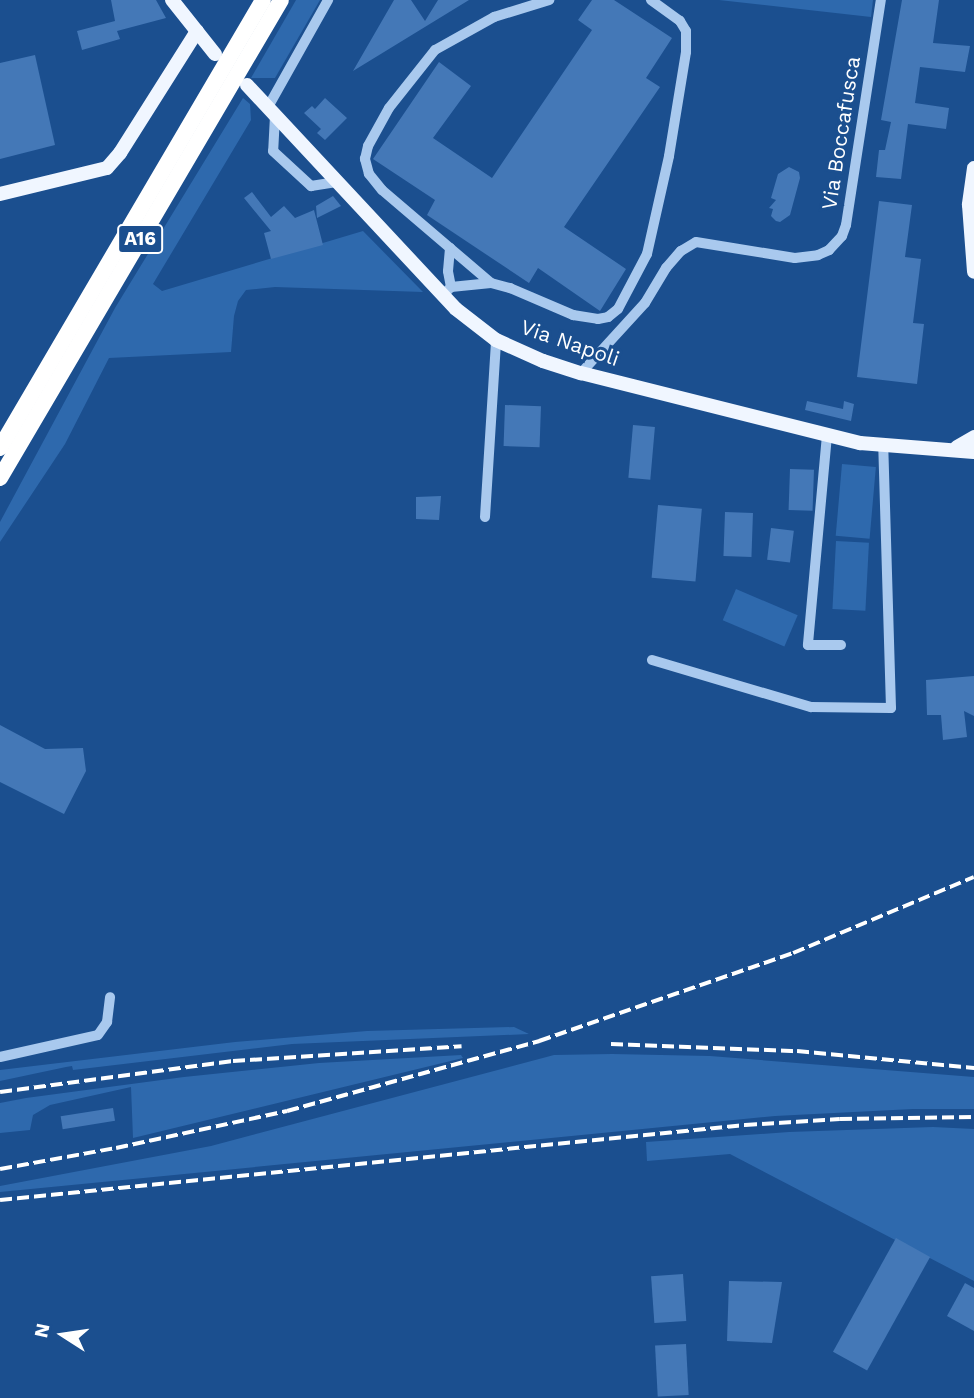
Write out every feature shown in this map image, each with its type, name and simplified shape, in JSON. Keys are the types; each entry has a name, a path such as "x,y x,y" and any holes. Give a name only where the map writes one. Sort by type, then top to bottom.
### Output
{"highway":[{"name":"A16","path":"0,448 263,0"},
{"name":"A16","path":"0,478 281,0"}],"main road":[{"path":"172,0 215,54"},
{"path":"0,194 107,168 120,153 197,31"},
{"name":"Via Napoli","path":"247,85 335,182 447,291 474,325 496,340 543,361 582,373 827,435 883,445 974,452"},
{"path":"974,168 969,233 974,272"},
{"path":"957,447 974,437"},
{"name":"Via Napoli","path":"939,449 974,445"}],"street":[{"path":"328,0 272,112 274,151 311,186 335,182"},
{"path":"491,283 382,190 369,174 365,159 368,146 389,108 435,50 494,16 549,0"},
{"path":"450,248 447,291 491,283 510,288 573,315 598,319 608,317 618,309 647,254 686,52 686,32 680,21 651,0"},
{"name":"Via Boccafusca","path":"582,373 645,303 666,268 681,251 696,242 795,258 818,255 829,250 842,236 846,225 881,0"},
{"path":"485,517 496,340"},
{"path":"827,435 808,645 841,645"},
{"path":"652,660 811,708 891,708 883,445"},
{"path":"0,1057 79,1042 98,1035 107,1022 110,997"}],"shaded area":[{"path":"296,0 320,0 275,78 251,78"},
{"path":"719,0 873,0 871,17"},
{"path":"243,98 250,104 251,120 153,284 162,291 363,231 423,292 275,287 246,290 238,301 234,316 231,352 109,358 65,444 0,542 0,522 115,308"},
{"path":"842,464 876,467 870,539 836,536"},
{"path":"836,541 869,543 865,611 832,609"},
{"path":"736,589 798,615 784,646 723,620"},
{"path":"514,1027 529,1034 292,1044 73,1070 72,1066 0,1081 0,1070 235,1042 367,1031"},
{"path":"461,1055 463,1058 133,1138 131,1087 50,1105 33,1115 30,1130 0,1133 0,1103 26,1098 184,1077 319,1063"},
{"path":"554,1055 710,1056 974,1077 974,1109 913,1109 775,1116 0,1192 0,1186 211,1146"},
{"path":"933,1127 974,1129 974,1281 730,1154 647,1161 646,1142 789,1132"}],"building":[{"path":"111,0 156,0 166,18 117,31 120,39 82,50 77,31 115,21"},
{"path":"394,0 411,0 425,21 438,0 469,0 353,71"},
{"path":"592,0 614,0 672,38 646,78 660,87 564,227 626,269 600,311 538,268 529,283 427,215 435,200 373,159 439,62 471,86 433,138 492,178 592,30 578,20"},
{"path":"902,0 939,0 933,43 970,46 965,72 920,67 915,103 949,108 946,129 908,124 901,179 876,177 879,150 885,150 891,122 881,120"},
{"path":"35,55 55,145 0,159 0,63"},
{"path":"325,98 347,118 325,140 317,133 321,129 304,113 312,106 315,109"},
{"path":"789,167 799,172 800,178 790,215 780,222 771,216 773,209 769,208 776,200 771,198 778,174"},
{"path":"252,192 271,217 284,206 295,218 314,210 323,245 271,259 264,233 271,231 244,198"},
{"path":"333,196 341,206 317,218 316,206"},
{"path":"879,201 912,205 905,257 921,259 913,323 924,324 917,384 857,377"},
{"path":"807,401 843,409 844,401 854,404 851,421 805,410"},
{"path":"505,405 541,406 540,447 504,446"},
{"path":"633,425 655,427 650,480 628,478"},
{"path":"790,469 814,470 813,511 789,510"},
{"path":"441,496 439,520 416,519 416,497"},
{"path":"658,505 702,509 695,582 652,578"},
{"path":"725,512 753,513 751,557 723,556"},
{"path":"771,528 794,531 790,563 767,560"},
{"path":"974,676 974,716 964,711 967,737 943,740 941,715 927,715 926,680"},
{"path":"0,725 45,749 83,748 86,771 64,814 0,782"},
{"path":"113,1108 115,1121 63,1129 61,1116"},
{"path":"896,1238 930,1257 867,1371 833,1352"},
{"path":"683,1274 686,1321 654,1323 651,1276"},
{"path":"729,1281 782,1282 772,1343 727,1341"},
{"path":"965,1283 974,1288 974,1331 947,1316"},
{"path":"686,1344 689,1395 658,1397 655,1346"}],"railway":[{"path":"0,1169 116,1148 287,1111 539,1041 793,953 974,877"},
{"path":"611,1044 797,1051 974,1068"},
{"path":"0,1092 233,1061 462,1046"},
{"path":"0,1200 745,1125 840,1119 974,1117"}]}
